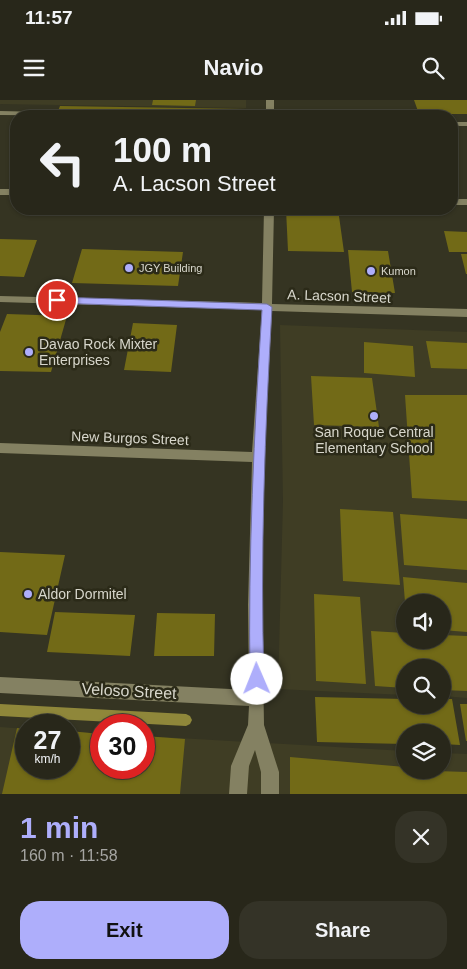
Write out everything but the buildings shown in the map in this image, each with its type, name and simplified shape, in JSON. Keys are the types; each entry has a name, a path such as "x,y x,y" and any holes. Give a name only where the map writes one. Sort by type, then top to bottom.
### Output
{"street":[{"path":"270,215 267,307 258,457 255,605 256,725 270,772 270,794"},
{"name":"A. Lacson Street","path":"0,299 467,313"},
{"name":"New Burgos Street","path":"0,448 258,457"},
{"name":"Veloso Street","path":"0,685 257,698"},
{"path":"238,794 240,766 256,725"}],"shaded area":[{"path":"0,100 246,100 246,108 0,104"},
{"path":"280,325 467,332 467,698 451,697 451,659 396,659 396,695 278,689 283,501"},
{"path":"0,727 15,728 15,779 80,779 80,732 90,733 90,779 155,779 155,737 396,750 396,779 451,779 451,753 467,754 467,794 0,794"}],"waterway":[{"path":"0,710 186,720"}],"place":[{"name":"JGY Building","path":"129,268"},
{"name":"Kumon","path":"371,271"},
{"name":"Davao Rock Mixter Enterprises","path":"29,352"},
{"name":"San Roque Central Elementary School","path":"374,416"},
{"name":"Aldor Dormitel","path":"28,594"}],"route":[{"path":"57,300 267,307 258,457 255,605 257,679"}]}
